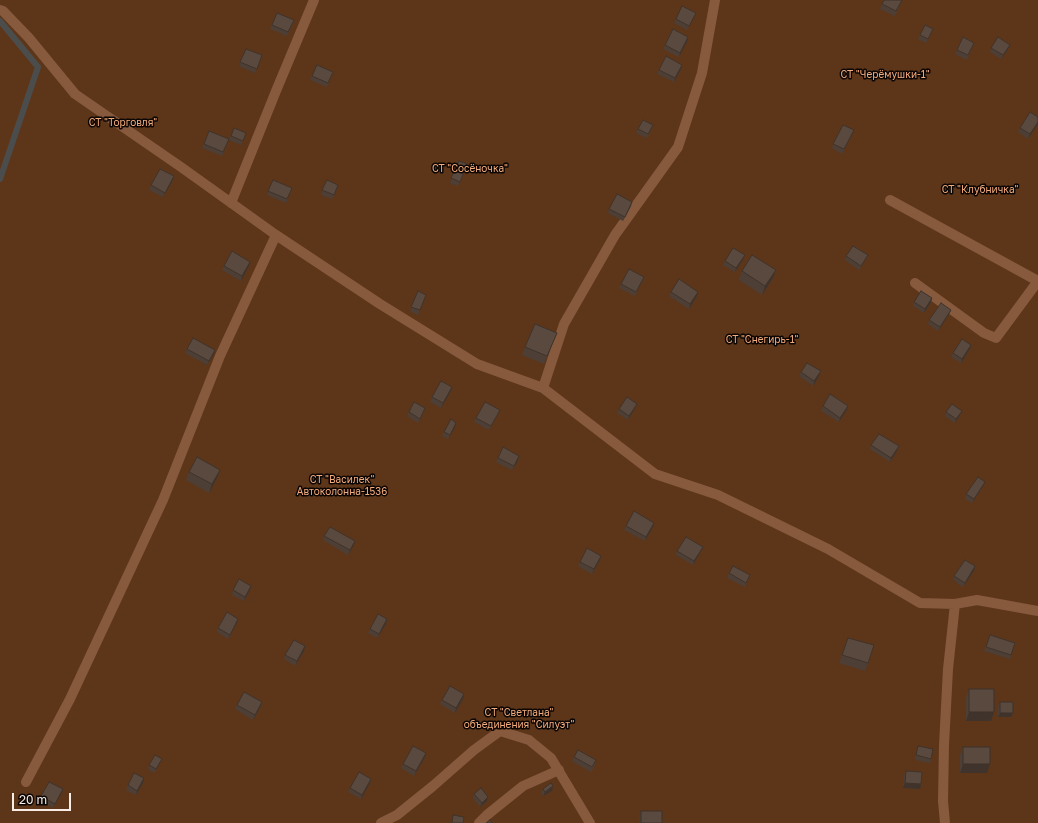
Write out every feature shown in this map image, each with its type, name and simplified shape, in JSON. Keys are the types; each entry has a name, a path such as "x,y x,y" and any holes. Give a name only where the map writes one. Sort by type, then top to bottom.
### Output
{"street":[{"path":"231,203 314,0"},
{"path":"543,388 564,324 615,235 678,148 702,72 715,0"},
{"path":"0,10 3,11 29,38 75,94 276,235 380,304 477,364 543,388 655,474 718,495 828,549 920,603 955,604 977,600 1038,612"},
{"path":"890,200 1038,281 996,338 984,333 915,283"},
{"path":"26,782 70,699 163,500 220,356 276,235"},
{"path":"945,823 942,801 944,745 948,669 955,604"},
{"path":"380,823 397,815 474,750 500,731 529,740 551,758 590,823"},
{"path":"480,823 487,815 523,786 558,770"}],"green space":[{"path":"0,0 1038,0 1038,823 0,823"}],"building":[{"path":"884,0 902,0 896,11 882,4"},
{"path":"682,6 696,13 689,26 676,19"},
{"path":"277,13 294,20 288,32 272,25"},
{"path":"925,25 933,29 928,39 920,35"},
{"path":"673,29 688,37 680,53 665,45"},
{"path":"963,37 974,43 968,55 957,50"},
{"path":"998,37 1010,45 1003,55 991,48"},
{"path":"246,49 262,55 257,69 240,62"},
{"path":"666,56 682,65 675,78 659,70"},
{"path":"317,65 333,72 328,83 312,76"},
{"path":"1030,112 1038,117 1038,122 1030,134 1020,128"},
{"path":"643,120 653,125 648,134 638,129"},
{"path":"843,125 854,130 844,149 833,144"},
{"path":"234,128 246,133 243,141 231,136"},
{"path":"209,131 229,139 223,152 204,144"},
{"path":"459,161 467,164 460,182 451,178"},
{"path":"160,169 174,176 165,193 151,185"},
{"path":"273,180 292,188 287,199 268,191"},
{"path":"327,180 338,185 334,195 322,190"},
{"path":"617,194 632,202 625,217 609,209"},
{"path":"853,246 868,255 861,266 846,256"},
{"path":"733,248 745,255 736,268 725,261"},
{"path":"232,251 250,262 242,276 224,266"},
{"path":"752,255 776,270 765,286 742,271"},
{"path":"629,269 644,277 636,292 621,284"},
{"path":"679,279 698,292 690,304 671,292"},
{"path":"418,291 426,295 420,310 411,307"},
{"path":"921,291 932,298 925,309 914,302"},
{"path":"941,303 951,310 940,327 929,320"},
{"path":"535,324 557,333 547,356 525,347"},
{"path":"193,338 215,350 209,361 187,349"},
{"path":"962,339 971,345 962,359 953,353"},
{"path":"807,363 821,371 814,381 801,372"},
{"path":"441,381 452,387 443,403 432,397"},
{"path":"830,394 848,406 840,418 823,406"},
{"path":"627,397 637,404 629,416 619,409"},
{"path":"414,402 425,408 420,419 409,412"},
{"path":"485,402 500,410 491,426 476,418"},
{"path":"952,404 962,411 956,419 946,412"},
{"path":"451,419 456,423 450,435 444,432"},
{"path":"879,434 899,446 891,458 871,445"},
{"path":"503,447 519,456 514,466 498,458"},
{"path":"197,457 220,470 212,484 189,472"},
{"path":"978,477 985,482 974,499 966,494"},
{"path":"634,511 654,523 646,537 626,526"},
{"path":"330,527 355,541 350,550 324,536"},
{"path":"686,537 703,547 694,561 677,551"},
{"path":"587,548 601,556 594,569 580,562"},
{"path":"965,560 975,566 965,583 954,576"},
{"path":"733,566 750,575 746,583 729,573"},
{"path":"239,579 251,586 245,597 233,590"},
{"path":"227,612 238,619 230,635 218,628"},
{"path":"378,614 387,619 379,634 370,629"},
{"path":"990,635 1015,643 1011,655 986,647"},
{"path":"848,638 874,645 868,663 842,655"},
{"path":"294,640 305,646 297,661 285,655"},
{"path":"450,686 464,694 456,708 442,700"},
{"path":"969,689 994,689 994,712 969,712"},
{"path":"244,692 262,702 255,715 237,705"},
{"path":"1000,702 1013,702 1013,713 1000,713"},
{"path":"413,746 426,753 416,771 403,764"},
{"path":"918,746 933,749 931,759 916,755"},
{"path":"963,747 990,747 990,764 963,764"},
{"path":"578,750 596,760 592,767 574,757"},
{"path":"155,755 162,759 156,769 149,765"},
{"path":"906,771 922,772 921,784 905,783"},
{"path":"359,772 371,779 362,795 350,788"},
{"path":"134,773 144,778 137,791 128,785"},
{"path":"49,782 63,789 55,804 41,796"},
{"path":"551,783 553,786 545,792 543,789"},
{"path":"481,788 488,797 482,803 474,794"},
{"path":"641,811 662,811 662,823 641,823"},
{"path":"453,815 464,817 463,823 452,823"}],"waterway":[{"path":"0,21 38,67 0,179"}],"park label":[{"name":"СТ \"Черёмушки-1\"","path":"885,75"},
{"name":"СТ \"Торговля\"","path":"123,123"},
{"name":"СТ \"Сосёночка\"","path":"470,169"},
{"name":"СТ \"Клубничка\"","path":"980,190"},
{"name":"СТ \"Снегирь-1\"","path":"762,340"},
{"name":"СТ \"Василек\" Автоколонна-1536","path":"342,486"},
{"name":"СТ \"Светлана\" объединения \"Силуэт\"","path":"519,718"}]}
